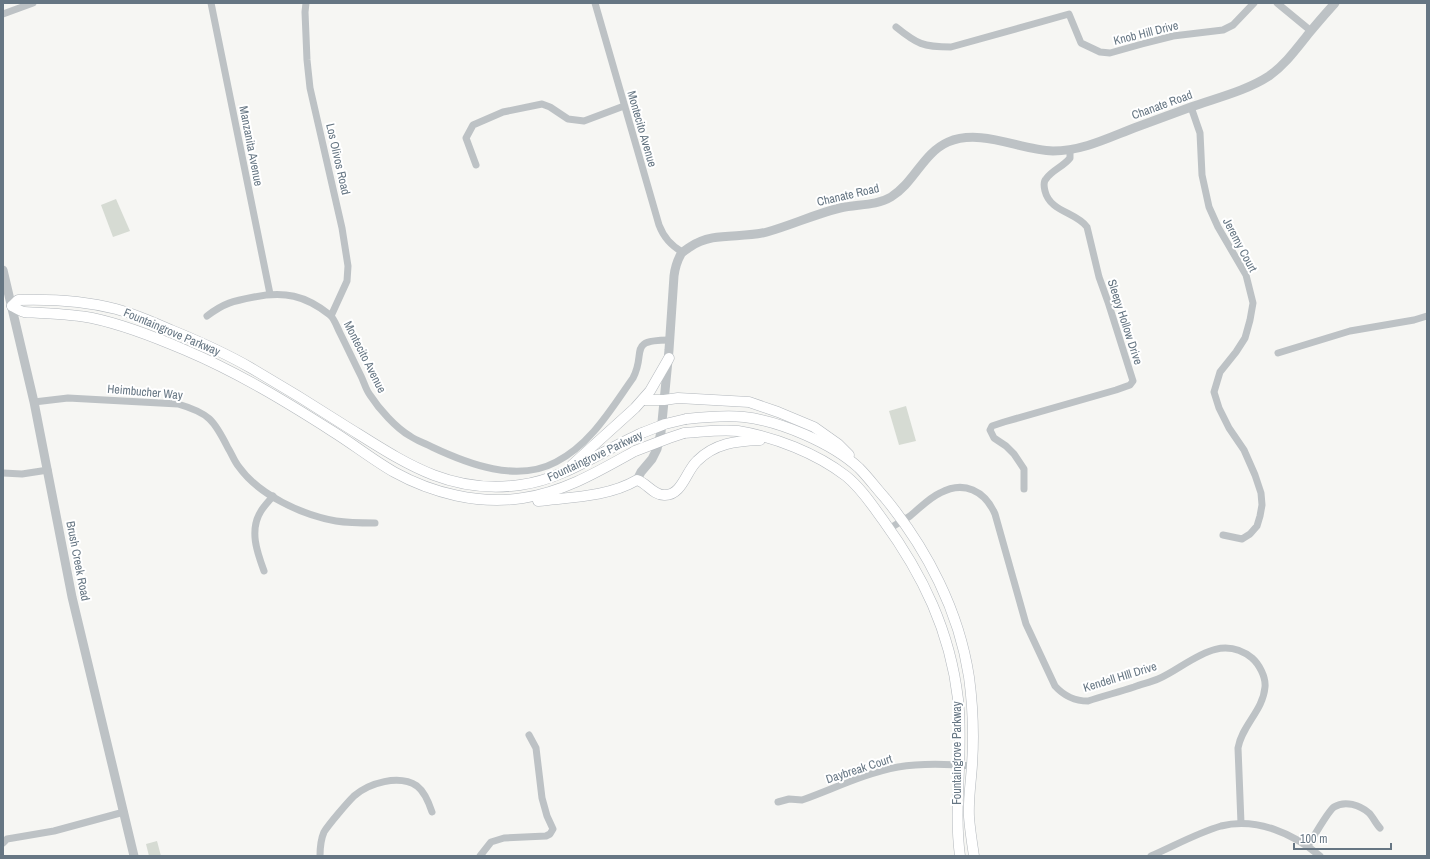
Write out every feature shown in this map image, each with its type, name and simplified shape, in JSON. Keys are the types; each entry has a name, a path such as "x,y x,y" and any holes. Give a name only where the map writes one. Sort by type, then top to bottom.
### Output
{"main road":[{"name":"Fountaingrove Parkway","path":"8,307 18,300 53,300 117,309 140,317 205,344 250,367 398,458 429,474 464,484 495,487 520,485 544,480 563,473 642,433 664,424 686,419 714,416 743,417 768,422 794,430 819,442 841,455 858,468 902,520 938,580 955,623 969,677 972,707 973,736 969,816 974,856"},
{"name":"Fountaingrove Parkway","path":"8,307 23,312 52,313 91,318 136,330 200,356 243,378 331,431 394,472 430,489 462,497 502,500 546,493 571,485 635,452 669,438 684,433 714,430 738,431 792,445 830,466 846,477 865,496 915,568 939,620 948,646 958,700 960,765 957,838 960,856"},
{"path":"544,480 570,466 635,408 650,391 669,358"},
{"path":"643,400 664,400 676,398 749,402 814,427 838,444 850,456 858,468"},
{"path":"502,500 525,502 593,494 624,487 638,480 644,482 659,494 669,494 675,492 680,487 685,477 697,461 711,451 725,444 738,441 761,440 792,445"}],"street":[{"path":"3,14 33,3"},
{"name":"Manzanita Avenue","path":"211,3 270,294"},
{"name":"Los Olivos Road","path":"306,3 305,12 310,88 342,228 348,266 347,281 331,316"},
{"name":"Montecito Avenue","path":"595,3 659,225 663,236 682,252"},
{"name":"Knob Hill Drive","path":"896,27 914,42 934,47 951,47 1069,14 1081,43 1100,52 1110,53 1173,36 1223,30 1233,25 1254,3"},
{"path":"1278,3 1311,31"},
{"name":"Chanate Road","path":"682,252 696,243 710,238 747,236 767,232 813,216 842,208 872,204 887,199 899,192 928,156 948,142 970,137 986,138 1038,150 1070,150 1088,146 1240,90 1268,76 1293,54 1335,3"},
{"path":"476,165 466,138 473,125 503,112 542,104 550,107 568,119 584,121 624,106"},
{"name":"Jeremy Court","path":"1191,107 1200,134 1202,176 1210,208 1218,227 1246,275 1253,303 1245,338 1220,372 1214,392 1219,408 1229,428 1244,450 1255,474 1261,493 1262,505 1257,526 1250,534 1242,539 1223,535"},
{"name":"Sleepy Hollow Drive","path":"1024,489 1024,469 1014,454 1006,446 994,438 990,430 992,426 1116,390 1130,385 1133,381 1099,277 1087,227 1082,221 1055,206 1046,196 1044,189 1046,179 1070,158 1070,150"},
{"path":"638,480 641,472 658,449 669,358 674,276 676,264 682,252"},
{"name":"Brush Creek Road","path":"3,270 8,307 34,402 72,597 134,856"},
{"name":"Montecito Avenue","path":"207,316 220,306 234,301 270,294 287,294 313,303 331,316 370,395 390,419 410,436 456,458 477,465 505,470 528,470 546,466 556,462 570,453 590,437 605,419 633,378 637,371 639,351 643,344 654,340 670,340"},
{"path":"1278,353 1350,332 1414,320 1427,316"},
{"name":"Heimbucher Way","path":"34,402 68,398 178,404 195,409 213,422 218,428 237,465 245,474 272,496 300,511 319,517 337,521 375,523"},
{"path":"3,473 22,474 48,470"},
{"name":"Kendell HIll Drive","path":"889,529 909,517 939,493 947,490 966,488 976,491 984,496 995,514 1026,624 1055,686 1062,694 1071,699 1080,701 1088,700 1158,679 1208,650 1226,647 1242,652 1256,662 1263,675 1265,686 1262,701 1240,738 1238,748 1241,824"},
{"path":"264,571 256,545 256,523 260,512 272,496"},
{"path":"480,856 490,842 504,838 546,836 550,834 553,829 547,816 542,798 536,748 530,734"},
{"name":"Daybreak Court","path":"778,802 789,799 802,800 876,773 899,767 932,764 972,766"},
{"path":"320,856 320,848 324,833 354,796 380,782 396,780 407,782 418,787 427,798 432,812"},
{"path":"1308,846 1333,808 1341,804 1359,806 1369,813 1380,828"},
{"path":"3,843 7,839 54,831 124,812"},
{"path":"1151,856 1207,831 1223,826 1241,824 1268,827 1285,833 1308,846 1320,856"}],"shaded area":[{"path":"116,199 130,231 113,237 101,205"},
{"path":"906,406 916,441 899,445 889,411"},
{"path":"157,841 161,856 149,856 146,844"}]}
